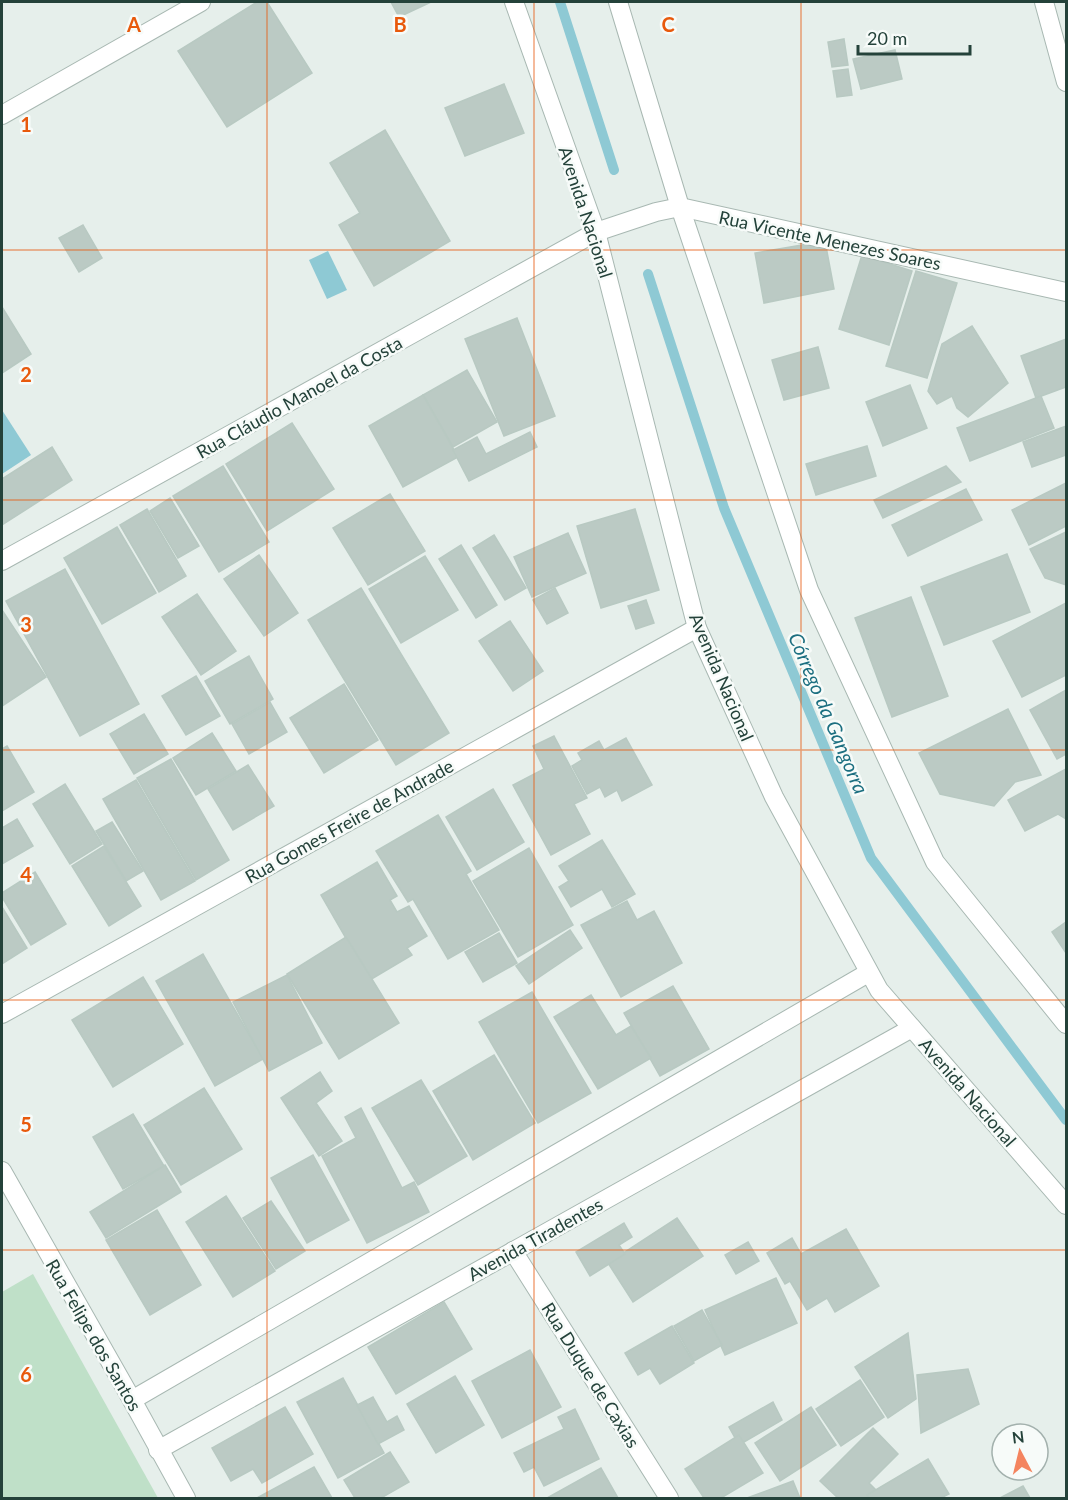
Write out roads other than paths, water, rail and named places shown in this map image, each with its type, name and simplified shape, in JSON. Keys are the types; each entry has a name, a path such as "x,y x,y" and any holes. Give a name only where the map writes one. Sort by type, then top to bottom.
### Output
{"street":[{"path":"2,115 201,2"},
{"name":"Avenida Nacional","path":"514,2 604,230 697,628 774,797 879,990 1066,1205"},
{"path":"618,2 680,207 809,590 935,862 1066,1024"},
{"path":"1044,2 1066,82"},
{"name":"Rua Vicente Menezes Soares","path":"604,230 656,212 680,207 1066,291"},
{"name":"Rua Cláudio Manoel da Costa","path":"2,561 604,230"},
{"name":"Rua Gomes Freire de Andrade","path":"2,1014 697,628"},
{"path":"132,1400 868,973"},
{"name":"Avenida Tiradentes","path":"158,1450 912,1028"},
{"name":"Rua Felipe dos Santos","path":"2,1171 186,1498"},
{"name":"Rua Duque de Caxias","path":"513,1251 669,1498"}],"water":[{"path":"328,251 347,290 327,299 309,260"},
{"path":"2,410 31,455 2,474"}],"waterway":[{"name":"Córrego da Gangorra","path":"560,2 614,170"},
{"name":"Córrego da Gangorra","path":"648,274 724,508 871,858 1066,1120"}]}
